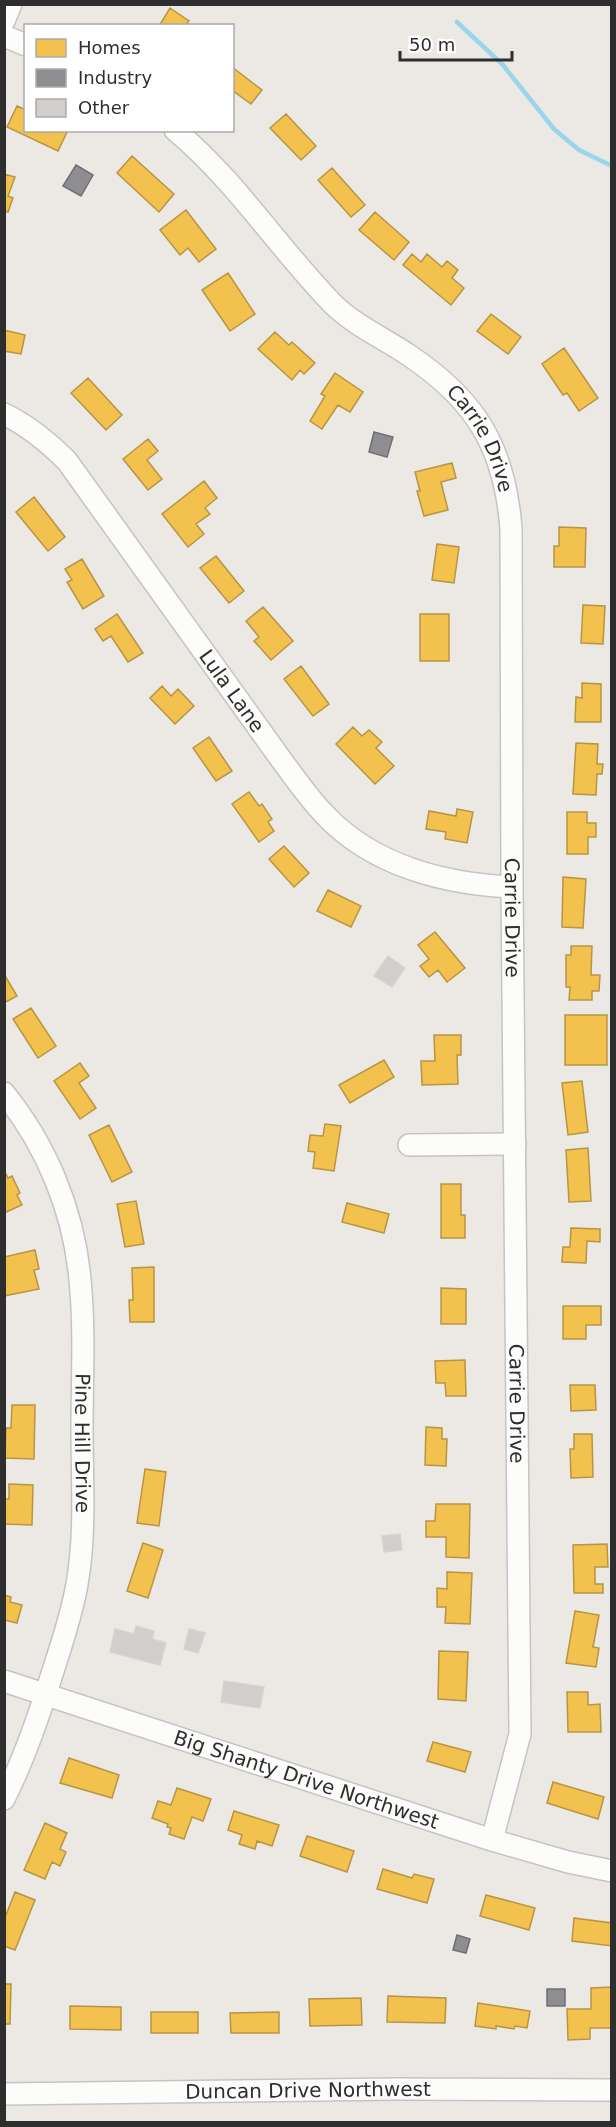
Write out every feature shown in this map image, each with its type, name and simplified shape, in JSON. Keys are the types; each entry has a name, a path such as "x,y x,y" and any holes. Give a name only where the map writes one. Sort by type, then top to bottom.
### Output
{"street":[{"path":"4,21 11,4"},
{"path":"4,36 24,44"},
{"name":"Carrie Drive","path":"177,132 214,165 237,190 300,269 334,305 437,375 467,404 490,441 500,465 509,498 520,1734 492,1840"},
{"name":"Lula Lane","path":"4,414 22,423 50,443 67,461 292,775 327,817 354,840 392,861 437,878 471,885 512,887"},
{"name":"Pine Hill Drive","path":"4,1093 20,1113 51,1168 63,1198 80,1277 82,1313 81,1548 77,1584 67,1628 29,1744 4,1799"},
{"path":"409,1145 515,1144"},
{"name":"Big Shanty Drive Northwest","path":"4,1681 492,1840 568,1863 612,1870"},
{"name":"Duncan Drive Northwest","path":"4,2094 407,2088 612,2090"}],"building: Homes":[{"path":"170,8 189,21 187,24 160,24"},
{"path":"234,69 262,90 251,104 234,91"},
{"path":"17,106 24,109 24,132 67,132 58,151 7,127"},
{"path":"286,114 316,146 301,160 270,128"},
{"path":"132,156 174,194 159,212 117,173"},
{"path":"332,168 365,205 351,217 318,180"},
{"path":"4,174 15,177 8,196 13,198 8,212 4,211"},
{"path":"186,210 216,249 199,262 188,248 180,255 160,230"},
{"path":"375,212 409,242 394,260 359,230"},
{"path":"412,254 421,262 427,254 442,267 447,261 458,270 452,278 464,288 451,305 403,265"},
{"path":"228,273 255,314 230,331 202,290"},
{"path":"491,314 521,337 508,354 477,331"},
{"path":"4,330 25,335 21,354 4,351"},
{"path":"275,332 289,345 292,342 315,363 304,374 300,370 292,380 258,349"},
{"path":"564,348 598,398 579,411 567,393 563,395 542,364"},
{"path":"335,373 363,392 350,412 338,405 322,429 310,421 325,396 321,394"},
{"path":"88,378 122,415 106,430 71,393"},
{"path":"148,439 158,451 147,460 162,479 148,490 123,459"},
{"path":"452,463 456,478 441,482 448,510 424,516 417,491 420,491 415,472"},
{"path":"204,481 217,498 205,508 210,514 196,524 204,534 188,547 162,514"},
{"path":"34,497 65,537 48,551 16,512"},
{"path":"559,527 586,528 585,567 554,567 554,546 559,546"},
{"path":"437,544 459,547 454,583 432,580"},
{"path":"216,556 244,591 229,603 200,568"},
{"path":"82,559 104,596 83,609 67,582 72,580 65,569"},
{"path":"583,605 605,606 603,644 581,643"},
{"path":"263,607 293,641 271,660 254,641 259,637 246,621"},
{"path":"117,614 143,653 128,662 111,636 103,641 95,629"},
{"path":"420,614 449,614 449,661 420,661"},
{"path":"301,666 329,704 313,716 284,679"},
{"path":"582,683 601,684 601,722 575,722 576,697 582,698"},
{"path":"162,686 171,696 178,689 194,706 175,724 150,698"},
{"path":"353,727 362,736 369,730 382,742 376,748 394,766 375,784 336,744"},
{"path":"209,737 232,771 216,781 193,748"},
{"path":"576,743 598,744 597,764 603,764 602,774 597,774 596,795 573,794"},
{"path":"249,792 259,806 262,804 272,819 268,822 274,831 259,842 232,804"},
{"path":"457,809 473,812 467,843 445,839 446,832 426,829 429,811 456,816"},
{"path":"567,812 587,812 587,823 596,823 596,837 588,837 588,854 567,854"},
{"path":"284,846 309,873 294,887 269,859"},
{"path":"563,877 586,879 583,928 562,927"},
{"path":"328,890 361,906 351,927 317,911"},
{"path":"435,932 465,968 447,982 438,970 429,977 420,966 429,959 418,945"},
{"path":"571,946 592,946 591,975 600,975 599,991 592,991 592,1000 569,1000 570,987 566,987 566,955 571,955"},
{"path":"4,974 17,996 4,1003"},
{"path":"31,1008 56,1046 38,1058 13,1019"},
{"path":"565,1015 607,1015 607,1065 565,1065"},
{"path":"434,1035 461,1035 461,1055 457,1055 458,1084 422,1085 421,1061 435,1061"},
{"path":"384,1060 394,1077 350,1103 339,1085"},
{"path":"80,1063 89,1076 79,1083 96,1108 80,1119 54,1081"},
{"path":"582,1081 588,1132 568,1135 562,1083"},
{"path":"325,1124 341,1126 334,1171 313,1168 315,1152 308,1151 310,1135 323,1136"},
{"path":"109,1125 132,1172 112,1182 89,1135"},
{"path":"588,1148 591,1201 569,1202 566,1150"},
{"path":"4,1170 8,1178 12,1176 20,1193 17,1195 22,1205 4,1213"},
{"path":"441,1184 461,1184 461,1215 465,1215 465,1238 441,1238"},
{"path":"136,1201 144,1244 125,1247 117,1204"},
{"path":"347,1203 389,1214 384,1233 342,1222"},
{"path":"571,1228 600,1229 600,1242 587,1241 586,1263 562,1262 563,1247 570,1247"},
{"path":"35,1250 39,1269 34,1270 39,1289 4,1296 4,1257"},
{"path":"154,1267 154,1322 130,1322 129,1300 133,1300 132,1268"},
{"path":"441,1288 466,1289 466,1324 441,1324"},
{"path":"563,1306 601,1306 601,1325 586,1325 586,1339 563,1339"},
{"path":"465,1360 466,1396 446,1396 445,1383 436,1383 435,1361"},
{"path":"570,1385 595,1385 596,1410 571,1411"},
{"path":"12,1405 35,1405 34,1459 5,1458 6,1428 11,1428"},
{"path":"426,1427 442,1428 442,1439 447,1439 446,1466 425,1465"},
{"path":"574,1434 592,1434 593,1477 571,1478 570,1449 574,1449"},
{"path":"145,1469 166,1472 159,1526 137,1523"},
{"path":"9,1484 33,1485 32,1525 4,1524 4,1499 9,1499"},
{"path":"436,1504 470,1504 469,1558 446,1557 446,1537 426,1537 426,1521 435,1521"},
{"path":"143,1543 163,1550 148,1598 127,1591"},
{"path":"607,1544 608,1567 595,1567 595,1584 603,1584 603,1593 574,1593 573,1545"},
{"path":"447,1572 472,1573 470,1624 445,1623 446,1607 437,1607 437,1588 447,1589"},
{"path":"4,1595 11,1597 10,1602 22,1605 17,1623 4,1620"},
{"path":"575,1611 599,1615 593,1647 599,1648 596,1667 566,1663"},
{"path":"439,1651 468,1652 466,1701 438,1699"},
{"path":"567,1692 588,1692 588,1705 600,1704 601,1732 568,1732"},
{"path":"433,1742 471,1752 465,1772 427,1761"},
{"path":"69,1758 119,1775 112,1798 60,1783"},
{"path":"553,1782 604,1797 598,1819 547,1803"},
{"path":"177,1788 211,1799 203,1821 192,1817 184,1839 169,1834 171,1828 167,1827 168,1824 152,1818 158,1801 171,1805"},
{"path":"234,1811 279,1825 272,1846 257,1841 255,1849 239,1844 242,1835 228,1830"},
{"path":"45,1823 67,1833 60,1849 66,1852 60,1866 52,1862 45,1879 24,1870"},
{"path":"307,1836 354,1851 347,1872 300,1856"},
{"path":"383,1869 412,1878 414,1874 434,1879 427,1903 377,1889"},
{"path":"15,1892 35,1900 15,1950 4,1946 4,1920"},
{"path":"486,1895 535,1908 529,1930 480,1916"},
{"path":"574,1918 612,1923 612,1946 572,1941"},
{"path":"4,1984 11,1984 10,2024 4,2024"},
{"path":"612,1987 612,2028 590,2028 590,2039 568,2040 567,2009 591,2009 591,1988"},
{"path":"388,1996 446,1998 445,2023 387,2022"},
{"path":"361,1998 362,2025 310,2026 309,1999"},
{"path":"478,2003 530,2011 527,2028 515,2026 514,2029 496,2026 496,2029 475,2026"},
{"path":"70,2006 121,2007 121,2030 70,2029"},
{"path":"151,2012 198,2012 198,2033 151,2033"},
{"path":"279,2012 279,2033 231,2033 230,2013"}],"building: Industry":[{"path":"76,165 93,175 81,196 63,186"},
{"path":"374,432 393,437 387,457 369,452"},
{"path":"457,1935 470,1939 466,1953 453,1950"},
{"path":"547,1989 565,1989 565,2006 547,2006"}],"building: Other":[{"path":"388,956 405,968 392,987 374,976"},
{"path":"400,1534 402,1550 384,1552 382,1536"},
{"path":"136,1626 154,1631 152,1639 166,1643 160,1665 110,1652 115,1629 134,1634"},
{"path":"189,1629 205,1633 198,1653 184,1649"},
{"path":"224,1681 264,1687 260,1708 221,1702"}],"waterway":[{"path":"457,22 503,65 554,129 579,150 612,166"}]}
